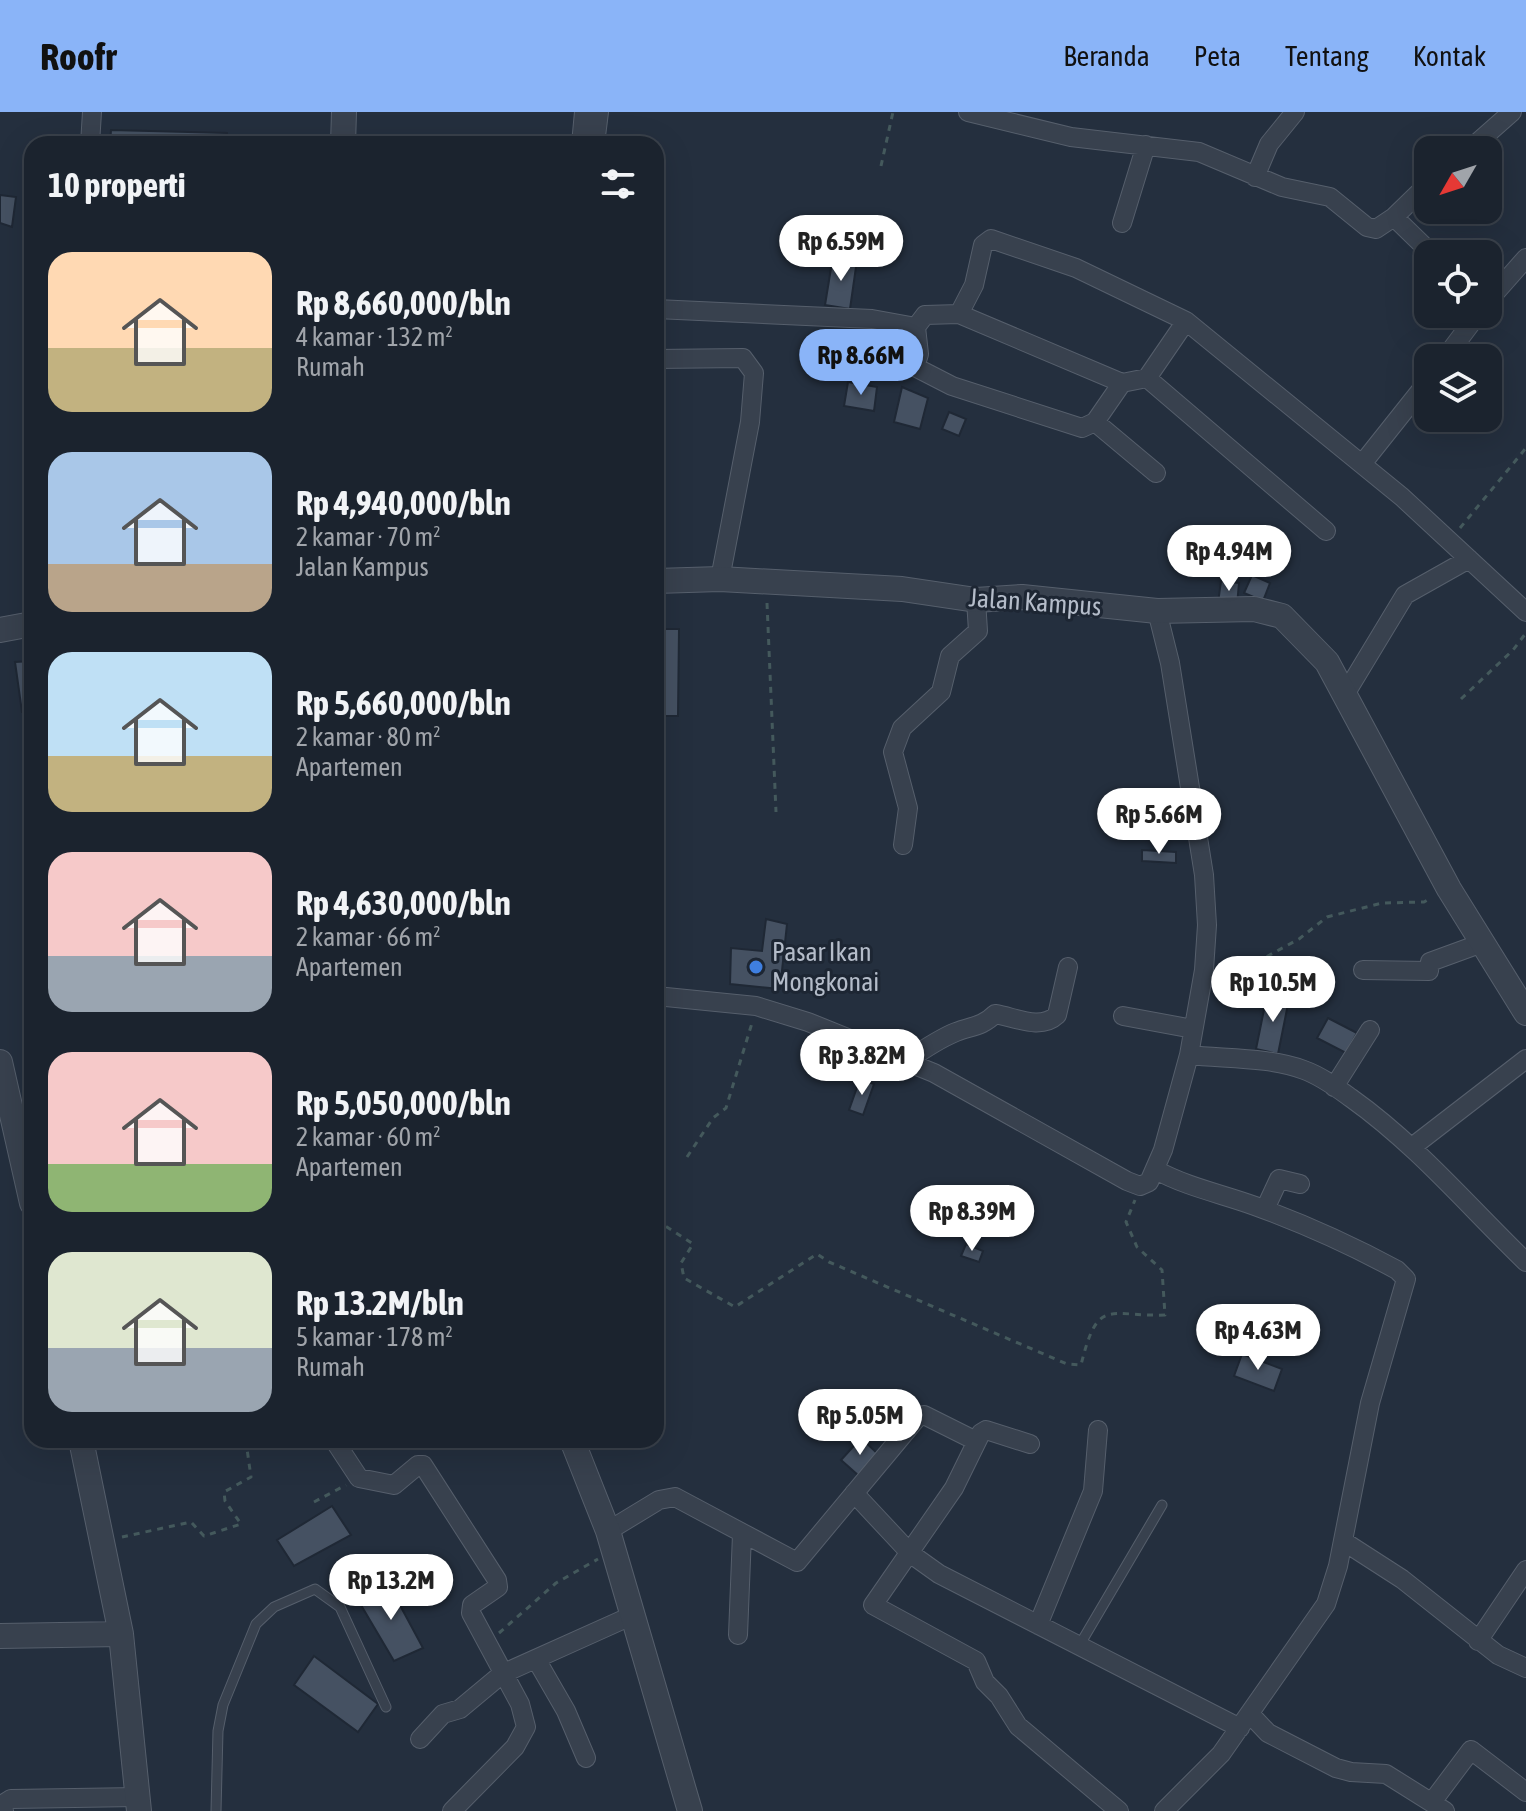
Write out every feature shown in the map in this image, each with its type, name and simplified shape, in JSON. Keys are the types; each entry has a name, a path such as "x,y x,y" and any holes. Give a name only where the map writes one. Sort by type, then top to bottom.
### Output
{"street":[{"path":"90,136 92,112"},
{"path":"343,136 344,112"},
{"path":"582,136 584,112"},
{"path":"596,136 599,112"},
{"path":"968,112 1071,137 1199,152 1282,187 1330,197 1367,227 1382,227 1414,198"},
{"path":"1255,177 1269,144 1295,112"},
{"path":"1485,136 1512,112"},
{"path":"1122,223 1146,145"},
{"path":"1394,217 1418,240"},
{"path":"959,314 974,285 983,245 991,239 1076,268 1186,321 1362,464 1450,540 1526,612"},
{"path":"1502,285 1526,258"},
{"path":"664,309 872,319 916,327"},
{"path":"1122,383 1095,422 1082,428 934,378 915,367 919,354 916,327 925,315 959,314 1122,383 1147,378 1186,321"},
{"path":"664,359 743,358 754,373 750,422 720,579"},
{"path":"1147,378 1326,531"},
{"path":"1362,464 1414,399"},
{"path":"1095,422 1156,473"},
{"path":"1344,696 1405,595 1469,559"},
{"name":"Jalan Kampus","path":"664,581 720,579 902,589 976,600 1022,597 1157,611 1254,609 1282,616 1327,662 1449,889 1526,1013"},
{"path":"903,845 908,808 893,752 895,743 902,728 941,692 950,656 978,631 976,600"},
{"path":"664,997 756,1006 808,1022 906,1061 1140,1186 1149,1182 1156,1170 1189,1055 1204,970 1207,925 1204,875 1170,663 1157,611"},
{"path":"0,630 24,626"},
{"path":"1363,970 1429,971 1430,962 1482,943"},
{"path":"906,1061 945,1037 959,1030 973,1029 995,1014 1036,1024 1052,1020 1057,1015 1068,967"},
{"path":"1123,1016 1193,1029"},
{"path":"1334,1087 1370,1030"},
{"path":"1189,1055 1304,1069 1334,1087 1412,1147 1526,1262"},
{"path":"1412,1147 1526,1059"},
{"path":"0,1062 24,1168"},
{"path":"1156,1170 1179,1182 1265,1209 1328,1235 1397,1270 1406,1279 1383,1354 1343,1541 1326,1604 1221,1754 1164,1811"},
{"path":"1265,1209 1279,1179 1300,1184"},
{"path":"610,1541 659,1500 675,1497 797,1562 917,1418 924,1415 976,1441"},
{"path":"1030,1444 986,1430 976,1441 954,1488 911,1554 873,1602 875,1608 976,1661 985,1682 999,1696 1018,1726 1119,1811"},
{"path":"1038,1625 1093,1491 1098,1430"},
{"path":"4,1811 3,1804 11,1799 138,1804 121,1634 83,1448"},
{"path":"339,1448 359,1478 394,1485 418,1465 423,1465 497,1580 498,1587 472,1605 471,1613 526,1717 523,1737 452,1811"},
{"path":"575,1448 610,1541 690,1811"},
{"path":"854,1493 911,1554 939,1574 1079,1646 1245,1721 1336,1768 1386,1774 1439,1806 1471,1750 1526,1792"},
{"path":"738,1635 742,1534"},
{"path":"1343,1541 1402,1579 1478,1641 1526,1668"},
{"path":"1478,1641 1526,1570"},
{"path":"420,1739 443,1714 460,1709 502,1674 631,1616"},
{"path":"0,1636 121,1634"},
{"path":"536,1659 566,1711 586,1758"}],"lane":[{"path":"1079,1646 1162,1505"},
{"path":"216,1811 218,1731 223,1705 256,1624 274,1607 315,1589 328,1596 340,1607 386,1707"}],"path":[{"path":"881,166 893,112"},
{"path":"1450,540 1526,448"},
{"path":"766,583 776,812"},
{"path":"1461,699 1513,650 1526,633"},
{"path":"1204,970 1253,964 1299,939 1327,917 1393,901 1424,902 1449,889"},
{"path":"687,1157 713,1118 726,1108 756,1006"},
{"path":"664,1225 693,1244 681,1263 684,1278 735,1307 817,1254 829,1262 1039,1352 1081,1365 1094,1325 1114,1312 1165,1315 1162,1270 1137,1247 1126,1222 1140,1186"},
{"path":"104,1541 191,1522 204,1536 241,1524 225,1501 224,1492 251,1477 249,1448"},
{"path":"314,1502 359,1478"},
{"path":"486,1645 556,1583 610,1541"}],"building":[{"path":"111,130 227,133 227,136 111,136"},
{"path":"0,195 16,197 12,227 0,223"},
{"path":"833,256 857,260 850,309 825,305"},
{"path":"848,382 877,387 874,411 844,406"},
{"path":"902,387 928,398 920,429 894,422"},
{"path":"949,412 966,419 959,436 942,429"},
{"path":"1252,575 1270,583 1263,601 1244,593"},
{"path":"1221,581 1239,583 1237,605 1218,603"},
{"path":"664,629 679,629 678,716 664,716"},
{"path":"24,661 24,712 22,712 15,662"},
{"path":"1142,850 1176,852 1176,863 1142,861"},
{"name":"Pasar Ikan Mongkonai","path":"766,919 787,924 780,989 730,984 731,948 762,951"},
{"path":"1267,995 1289,999 1278,1054 1256,1049"},
{"path":"1328,1018 1357,1033 1346,1053 1317,1038"},
{"path":"860,1079 874,1084 863,1115 849,1110"},
{"path":"966,1244 983,1251 979,1262 961,1256"},
{"path":"1242,1354 1282,1369 1274,1391 1234,1376"},
{"path":"861,1438 879,1455 859,1476 841,1460"},
{"path":"332,1506 351,1535 294,1566 277,1540"},
{"path":"388,1583 423,1648 394,1661 358,1600"},
{"path":"314,1656 378,1704 358,1732 294,1685"}],"place":[{"name":"Pasar Ikan Mongkonai","path":"756,967"}]}
